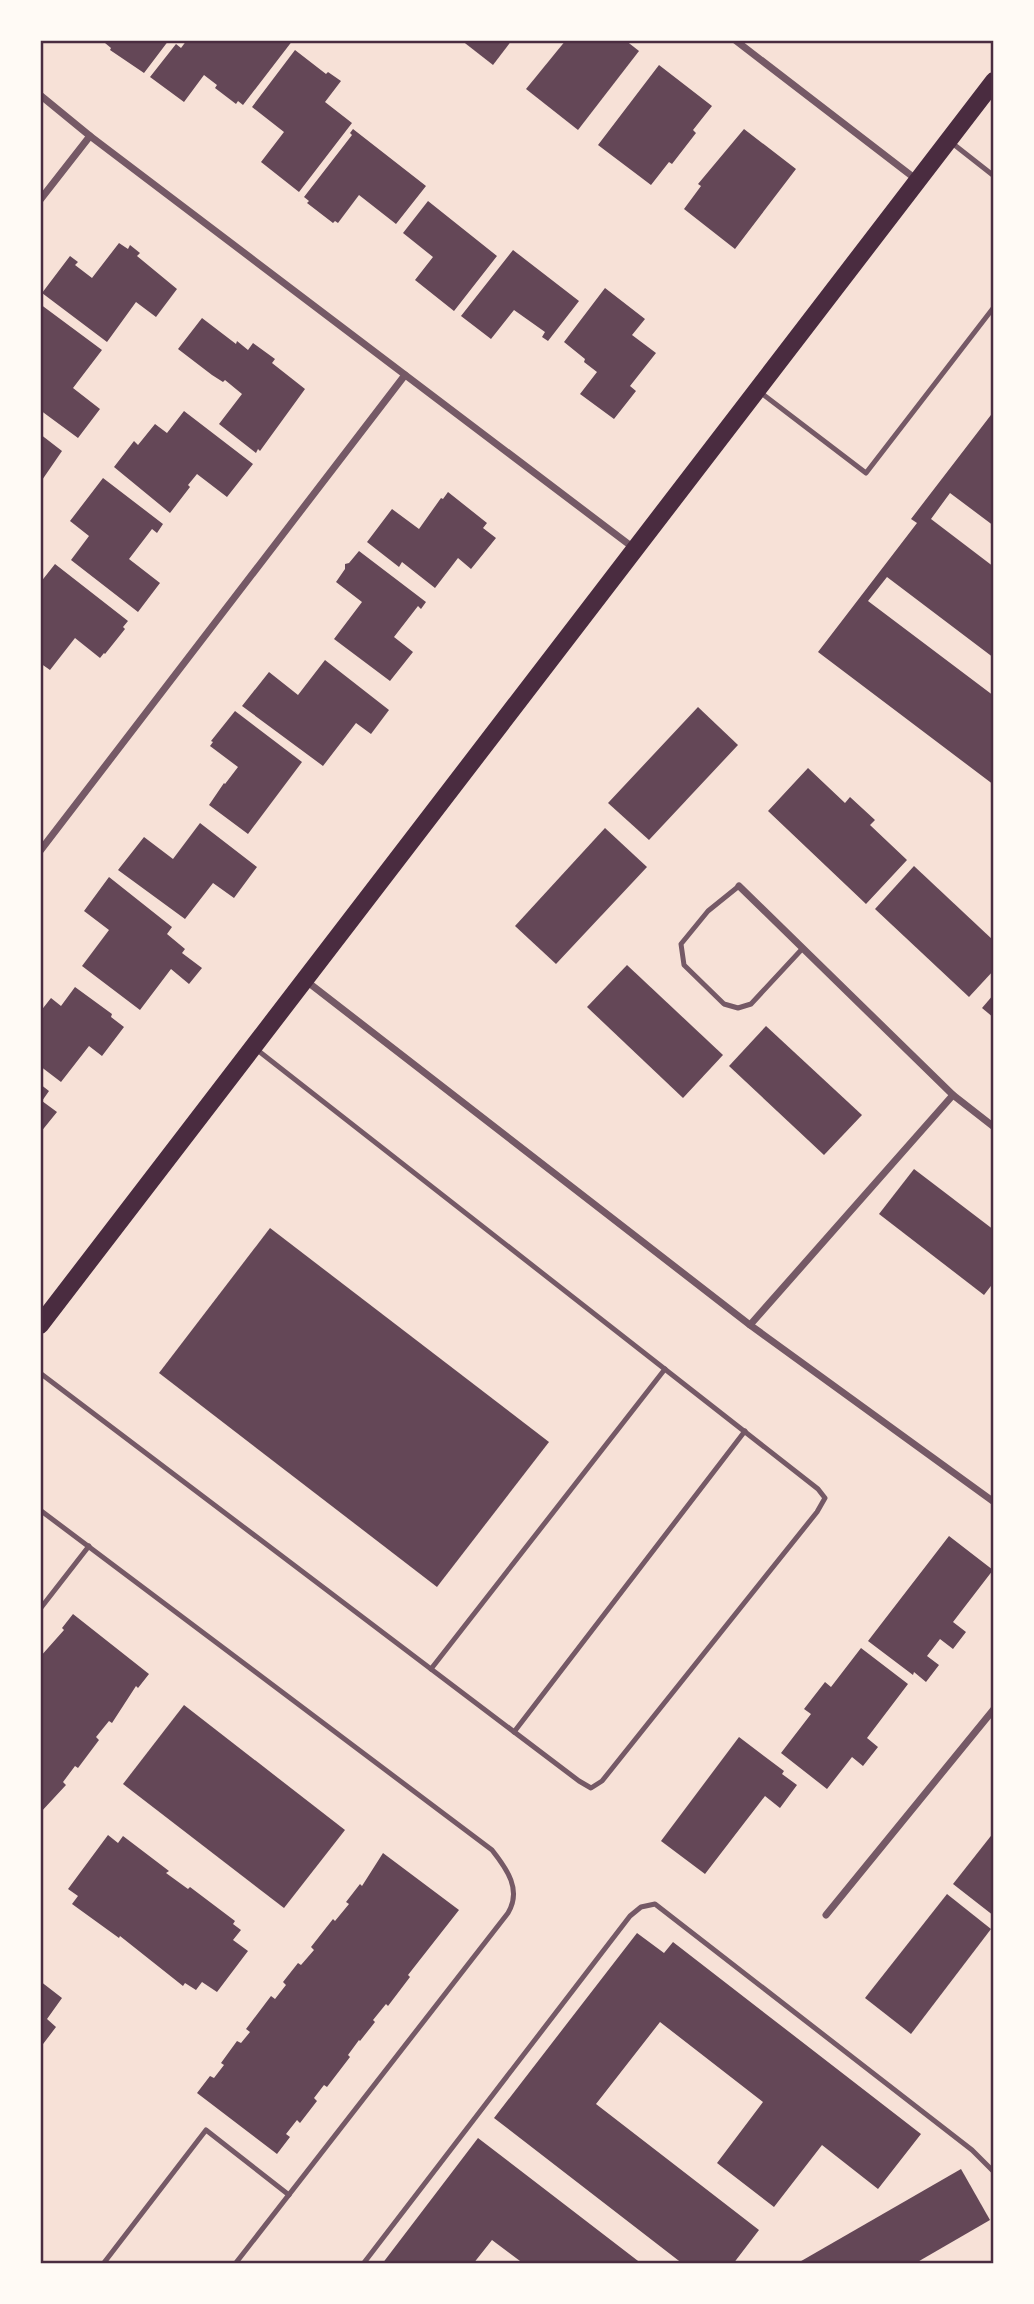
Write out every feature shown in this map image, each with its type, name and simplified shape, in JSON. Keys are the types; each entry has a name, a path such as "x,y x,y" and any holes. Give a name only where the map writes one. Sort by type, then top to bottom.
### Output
{"main road":[{"path":"40,1325 994,81"}],"street":[{"path":"736,40 917,180"},
{"path":"40,95 90,136 635,550"},
{"path":"40,200 90,136"},
{"path":"40,851 405,375"},
{"path":"739,886 953,1095 994,1127"},
{"path":"305,979 750,1325 994,1502"},
{"path":"750,1325 953,1095"},
{"path":"826,1914 994,1709"}],"lane":[{"path":"948,140 994,176"},
{"path":"757,390 866,473 994,307"},
{"path":"739,886 709,911 681,944 684,965 724,1004 738,1008 751,1004 803,948"},
{"path":"40,1373 591,1788 603,1780 817,1512 825,1498 818,1489 254,1047"},
{"path":"431,1669 665,1369"},
{"path":"514,1732 745,1432"},
{"path":"40,1510 492,1850 508,1870 513,1885 514,1904 508,1913 235,2264"},
{"path":"40,1609 89,1546"},
{"path":"363,2264 630,1916 641,1907 655,1904 972,2150 994,2172"},
{"path":"103,2264 206,2130 289,2195"}],"building":[{"path":"108,40 169,40 144,73 110,50 105,43"},
{"path":"187,40 293,40 243,105 238,101 236,104 215,88 217,85 204,75 184,102 150,77 176,44 181,48"},
{"path":"461,40 512,40 493,65"},
{"path":"566,40 625,40 639,51 578,130 526,89"},
{"path":"295,50 326,74 328,72 341,81 325,102 352,123 299,192 261,162 284,132 252,107"},
{"path":"659,65 712,106 693,130 696,133 672,164 669,162 651,185 598,145"},
{"path":"353,129 426,186 396,224 359,195 338,223 333,223 307,203 309,201 304,197 352,135 350,133"},
{"path":"744,129 796,169 735,249 684,209 701,186 698,184"},
{"path":"428,201 497,256 454,311 415,280 433,257 403,233"},
{"path":"119,243 128,249 130,245 140,253 137,256 177,289 156,317 136,302 107,342 42,293 70,256 78,262 75,265 92,278"},
{"path":"513,250 579,301 548,341 542,337 545,332 514,310 491,339 461,316"},
{"path":"605,288 645,319 632,335 656,353 630,386 636,391 614,419 580,394 597,372 564,342"},
{"path":"40,304 102,350 73,388 100,409 78,438 40,410"},
{"path":"202,318 248,350 253,343 275,359 272,363 305,389 256,453 219,424 242,394 178,349"},
{"path":"184,411 253,464 227,497 197,474 170,513 114,467 134,441 138,445 155,424 167,433"},
{"path":"994,411 994,526 950,493 931,519 994,567 994,658 887,577 868,601 994,696 994,785 818,652 917,523 911,519"},
{"path":"40,434 62,451 40,483"},
{"path":"103,478 163,524 157,533 152,529 129,559 160,583 138,612 71,560 89,536 70,521"},
{"path":"448,492 487,523 483,528 496,538 471,569 458,558 435,588 402,562 399,567 367,542 392,509 419,529"},
{"path":"359,551 426,602 421,609 418,606 394,637 413,652 390,681 334,639 362,602 336,582 345,569 345,564"},
{"path":"55,564 128,621 123,627 125,629 100,658 75,638 50,670 40,663 40,583"},
{"path":"325,660 389,710 371,734 356,723 323,766 242,706 269,672 298,695"},
{"path":"698,707 738,745 649,840 608,803"},
{"path":"235,711 302,762 248,834 209,805 238,767 210,746"},
{"path":"808,768 845,803 850,797 875,820 870,825 907,860 866,904 768,811"},
{"path":"200,823 257,867 234,898 213,883 185,919 118,870 144,837 173,859"},
{"path":"605,828 647,867 556,964 515,926"},
{"path":"914,866 994,941 994,970 969,997 875,909"},
{"path":"109,877 172,927 167,934 185,949 182,953 202,968 189,984 171,969 140,1010 82,966 109,930 84,911"},
{"path":"627,965 723,1055 683,1098 587,1007"},
{"path":"75,987 112,1014 111,1017 124,1027 102,1056 89,1046 61,1082 40,1066 40,1012 51,998 61,1006"},
{"path":"994,994 994,1018 982,1008"},
{"path":"766,1026 862,1115 824,1155 729,1066"},
{"path":"40,1084 49,1091 42,1101 57,1112 40,1133"},
{"path":"914,1169 994,1230 994,1282 984,1295 879,1214"},
{"path":"270,1228 549,1442 437,1587 159,1373"},
{"path":"949,1536 993,1570 953,1622 966,1632 953,1649 940,1639 927,1656 939,1665 926,1682 868,1641"},
{"path":"73,1614 149,1674 138,1688 136,1686 112,1723 109,1721 96,1737 99,1740 78,1768 75,1766 63,1782 66,1785 40,1813 40,1657 64,1630 62,1628"},
{"path":"861,1648 908,1684 867,1738 878,1747 863,1766 852,1757 827,1789 781,1753 811,1714 804,1709 825,1682 831,1687"},
{"path":"184,1705 345,1830 284,1908 123,1784"},
{"path":"739,1737 784,1771 782,1774 797,1785 780,1808 765,1796 705,1874 661,1841"},
{"path":"994,1832 994,1916 953,1884"},
{"path":"108,1835 118,1843 123,1836 169,1871 166,1873 188,1889 190,1887 235,1921 233,1924 241,1930 233,1940 248,1951 217,1992 202,1982 196,1990 185,1983 183,1986 120,1936 119,1938 72,1904 78,1896 68,1889"},
{"path":"383,1853 459,1910 408,1975 410,1977 388,2006 386,2004 373,2020 375,2022 359,2040 348,2055 350,2057 327,2087 324,2085 314,2098 317,2101 300,2123 297,2120 286,2134 290,2137 277,2154 197,2093 210,2076 214,2078 224,2065 221,2063 237,2041 241,2043 250,2032 246,2029 271,1996 275,1999 286,1985 283,1982 298,1963 301,1965 314,1950 311,1947 349,1904 346,1902 360,1884 362,1886"},
{"path":"947,1894 991,1929 911,2034 865,1998"},
{"path":"637,1933 664,1953 673,1942 921,2134 878,2189 822,2145 774,2207 717,2163 763,2102 660,2022 596,2104 759,2230 733,2264 683,2264 494,2118"},
{"path":"40,1981 62,1998 47,2019 56,2027 40,2048"},
{"path":"478,2138 642,2264 524,2264 492,2240 473,2264 382,2264"},
{"path":"961,2169 990,2220 914,2264 796,2264"}]}
